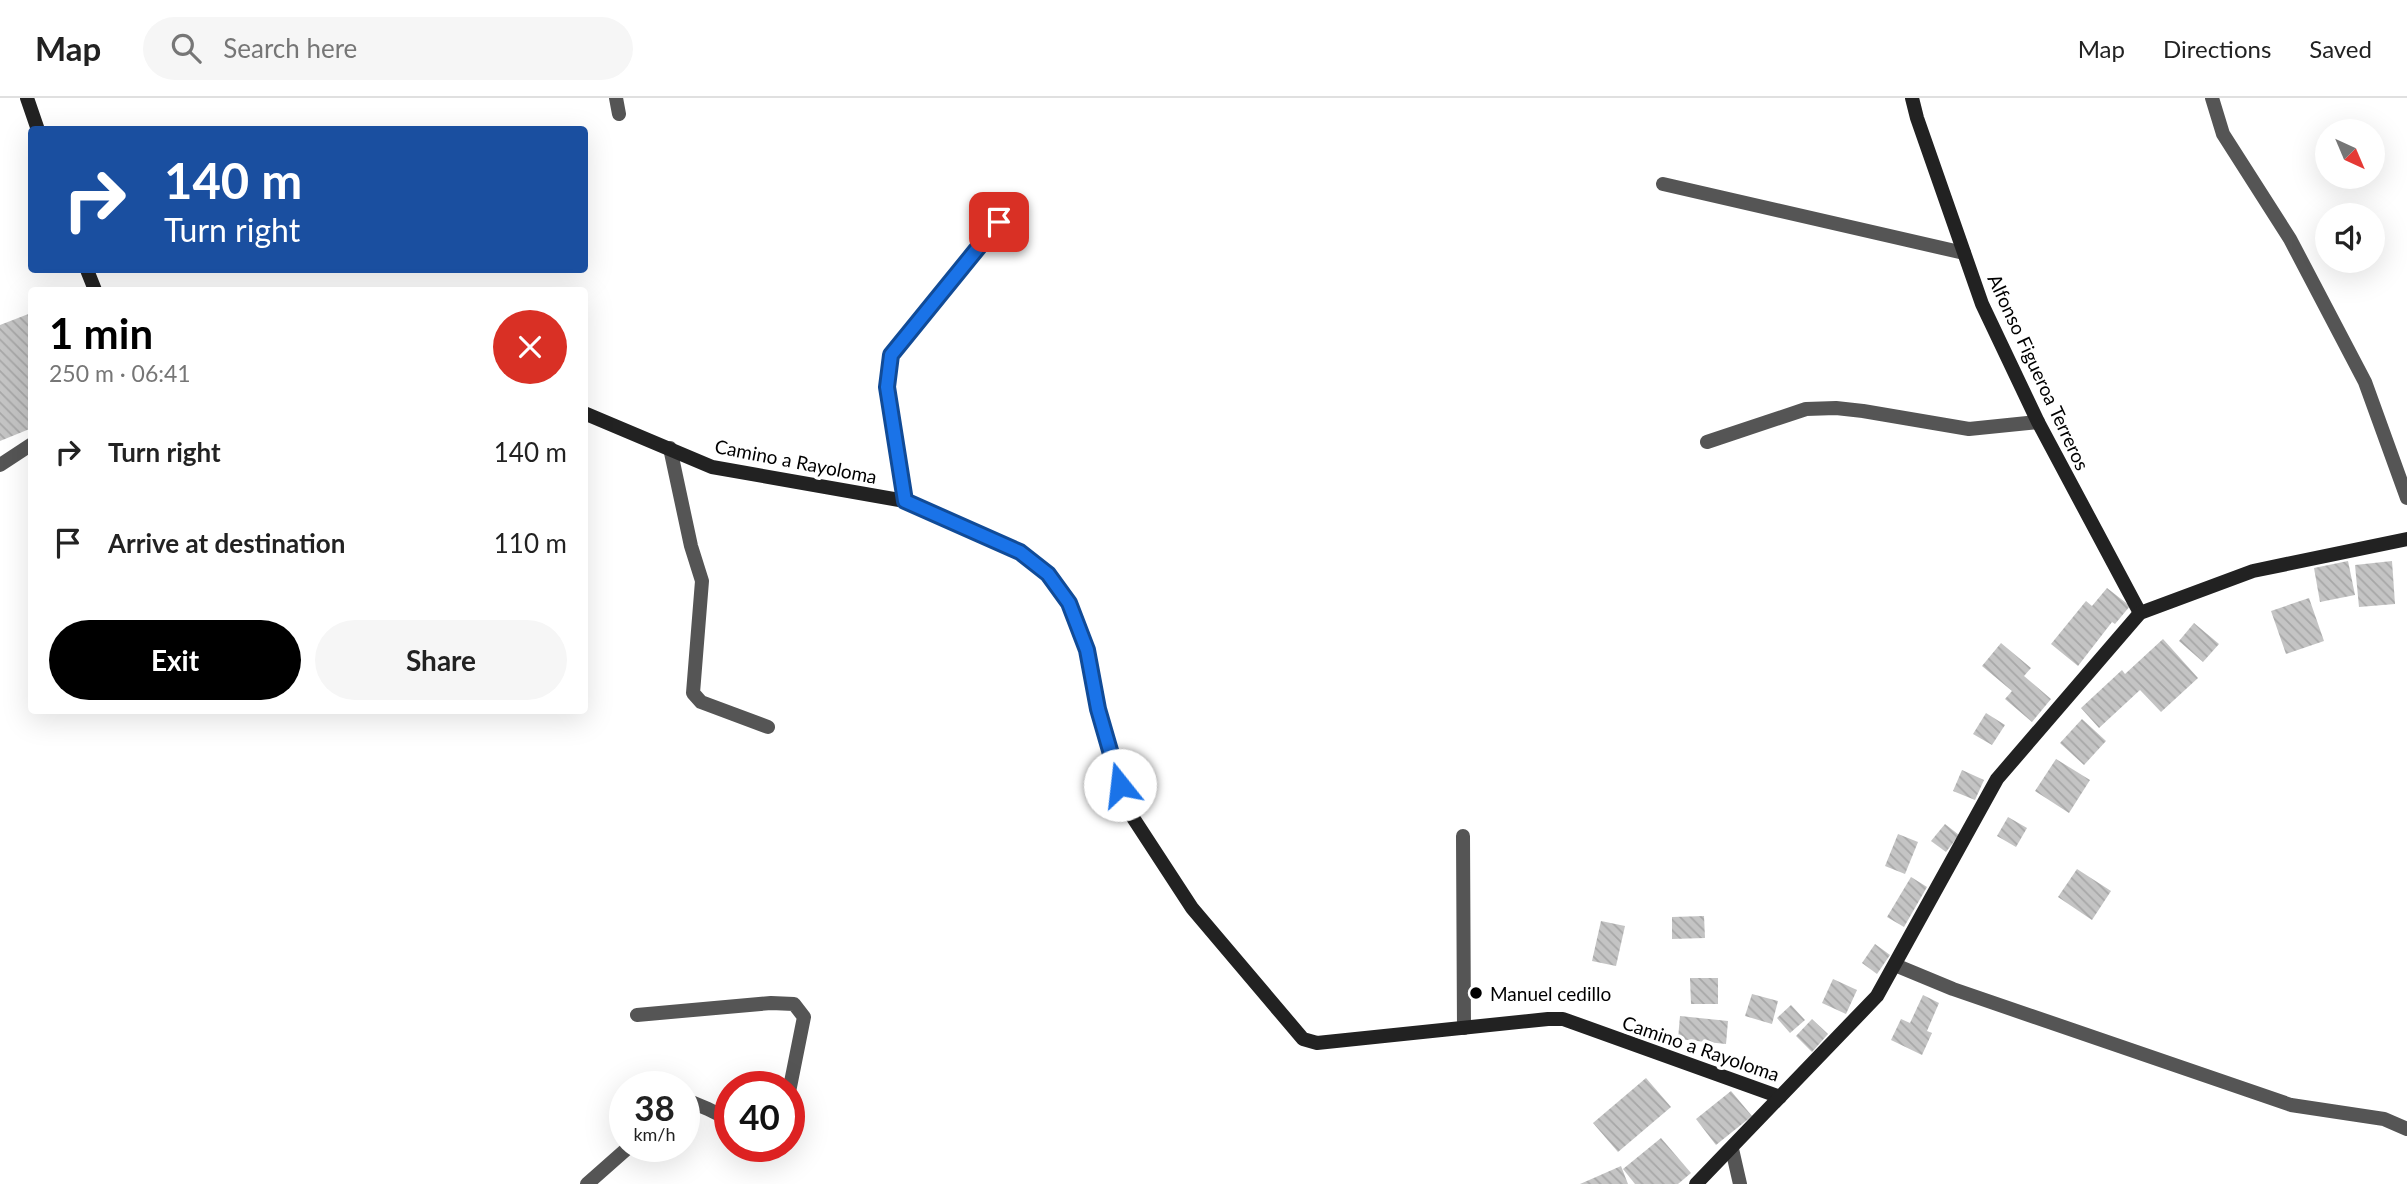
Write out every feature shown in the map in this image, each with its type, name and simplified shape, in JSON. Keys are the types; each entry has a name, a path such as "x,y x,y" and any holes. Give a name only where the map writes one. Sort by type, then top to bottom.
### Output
{"street":[{"path":"27,98 37,126"},
{"path":"616,98 619,114"},
{"name":"Alfonso Figueroa Terreros","path":"1912,98 1982,304 2038,422 2140,613"},
{"path":"2212,98 2223,134 2290,239 2365,382 2407,498"},
{"path":"1663,184 1964,253"},
{"path":"905,501 887,387 891,355 999,222"},
{"path":"1707,442 1806,409 1863,411 1969,429 2038,422"},
{"name":"Camino a Rayoloma","path":"588,416 712,467 905,501 1020,552 1048,574 1069,603 1087,650 1098,709 1128,810 1192,908 1303,1039 1317,1043 1563,1019 1780,1097 1877,996 1997,779 2140,613 2253,570 2407,539"},
{"path":"0,465 28,447"},
{"path":"670,448 691,546 702,581 693,693 701,702 768,727"},
{"path":"1463,836 1464,1028"},
{"path":"1895,965 1953,989 2291,1105 2384,1119 2407,1129"},
{"path":"637,1015 771,1003 794,1004 804,1017 793,1071"},
{"path":"1696,1184 1780,1097"},
{"path":"1732,1149 1740,1184"},
{"path":"587,1184 611,1162"}],"building":[{"path":"28,314 28,430 0,441 0,325"},
{"path":"2348,561 2355,595 2320,602 2314,568"},
{"path":"2392,561 2395,604 2359,607 2355,565"},
{"path":"2107,588 2130,606 2115,624 2112,622 2078,666 2051,644 2086,601 2092,606"},
{"path":"2309,598 2324,641 2286,654 2271,611"},
{"path":"2194,623 2219,644 2203,662 2179,641"},
{"path":"2163,639 2198,678 2161,712 2140,690 2099,728 2081,708 2122,670 2125,674"},
{"path":"2001,643 2031,668 2024,676 2051,699 2032,722 2005,699 2012,691 1982,666"},
{"path":"1986,713 2005,725 1992,745 1973,734"},
{"path":"2082,719 2106,741 2084,765 2060,743"},
{"path":"2056,759 2090,780 2069,813 2035,791"},
{"path":"1962,770 1984,780 1975,800 1953,791"},
{"path":"2008,817 2027,828 2016,847 1997,836"},
{"path":"1945,824 1959,835 1946,852 1931,841"},
{"path":"1898,834 1918,842 1905,874 1885,866"},
{"path":"2077,869 2111,891 2092,920 2058,897"},
{"path":"1911,877 1927,887 1904,927 1887,917"},
{"path":"1704,916 1705,938 1672,939 1672,917"},
{"path":"1601,921 1625,926 1616,966 1592,961"},
{"path":"1875,944 1890,955 1877,974 1862,963"},
{"path":"1690,978 1718,978 1718,1004 1691,1004"},
{"path":"1833,979 1857,990 1846,1014 1822,1003"},
{"path":"1752,994 1778,1001 1772,1024 1745,1016"},
{"path":"1923,995 1939,1003 1927,1031 1932,1033 1922,1055 1891,1040 1901,1019 1910,1023"},
{"path":"1791,1005 1805,1020 1790,1033 1777,1018"},
{"path":"1680,1016 1728,1021 1726,1044 1678,1039"},
{"path":"1812,1019 1828,1034 1812,1052 1796,1036"},
{"path":"1646,1078 1671,1107 1618,1152 1593,1123"},
{"path":"1731,1091 1752,1116 1716,1145 1696,1119"},
{"path":"1661,1138 1691,1173 1678,1184 1635,1184 1623,1169"},
{"path":"1621,1166 1628,1184 1580,1184 1596,1177"}],"place":[{"name":"Manuel cedillo","path":"1476,993"}],"route":[{"path":"999,222 891,355 887,387 905,501 1020,552 1048,574 1069,603 1087,650 1098,709 1120,785"}]}
